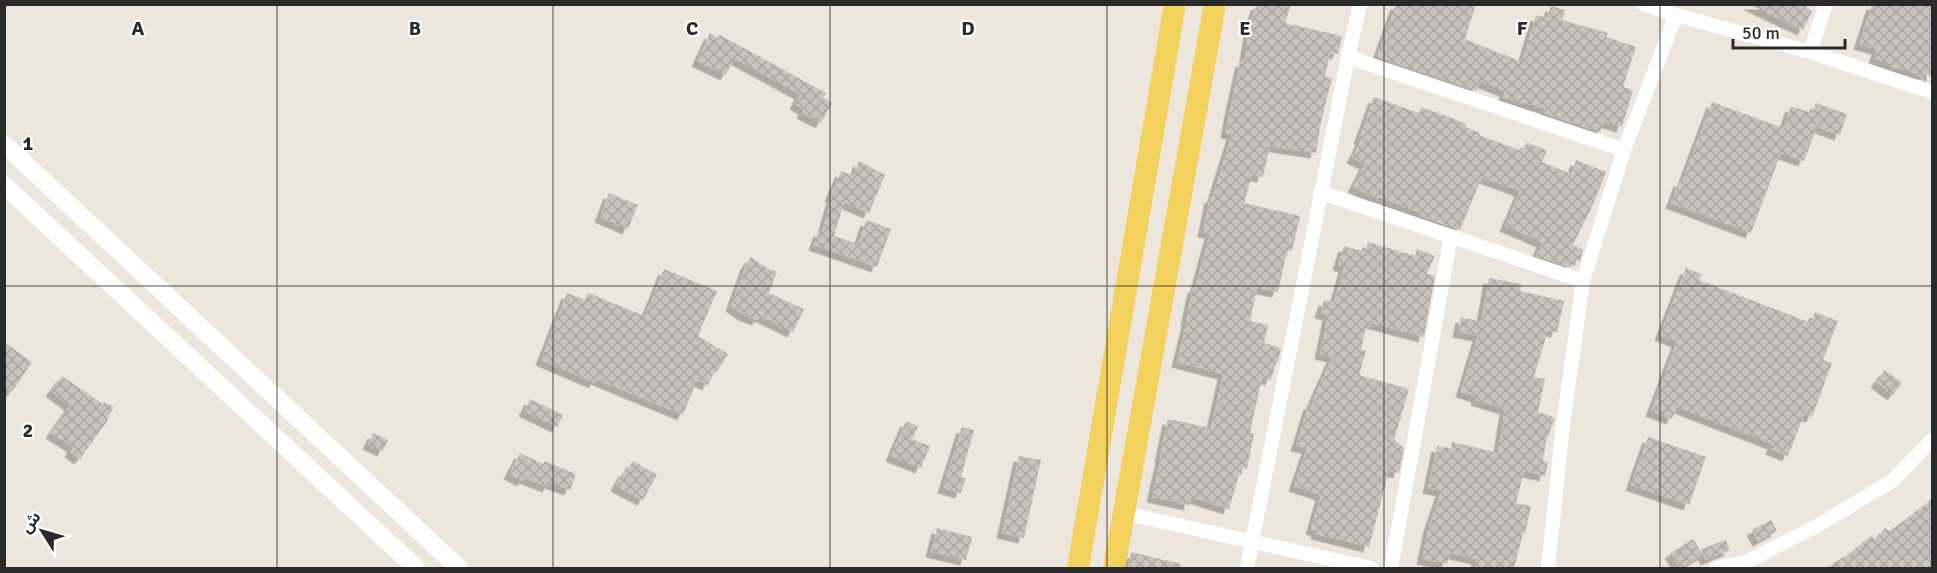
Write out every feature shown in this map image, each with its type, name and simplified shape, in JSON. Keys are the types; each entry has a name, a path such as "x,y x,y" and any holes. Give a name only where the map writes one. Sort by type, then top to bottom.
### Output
{"main road":[{"path":"1078,568 1175,4"},
{"path":"1114,568 1215,4"}],"street":[{"path":"1247,568 1320,192 1360,4"},
{"path":"1643,4 1810,52 1932,92"},
{"path":"1810,52 1826,4"},
{"path":"1548,568 1563,425 1583,281 1624,150 1676,15"},
{"path":"1348,57 1624,150"},
{"path":"4,144 459,568"},
{"path":"4,185 416,568"},
{"path":"1320,192 1583,281"},
{"path":"1391,568 1450,236"},
{"path":"1716,568 1748,565 1817,526 1892,481 1932,441"},
{"path":"1124,513 1371,568"}],"building":[{"path":"1257,4 1291,4 1285,23 1342,36 1338,54 1330,53 1325,77 1332,78 1316,153 1270,146 1263,177 1252,175 1244,203 1300,216 1292,251 1287,250 1278,292 1257,288 1250,321 1268,325 1264,343 1281,348 1271,380 1262,378 1250,433 1254,433 1247,469 1241,468 1229,509 1191,497 1189,505 1152,497 1168,419 1211,428 1223,374 1177,362 1193,287 1195,288 1210,233 1203,232 1210,197 1212,198 1232,134 1226,133 1230,110 1241,61 1244,62 1251,19"},
{"path":"1396,4 1476,4 1465,39 1522,62 1536,15 1547,18 1551,6 1565,10 1562,20 1608,33 1606,37 1636,47 1623,87 1633,90 1622,127 1605,122 1600,132 1544,113 1545,108 1503,98 1505,91 1479,81 1477,91 1377,57"},
{"path":"1748,4 1808,4 1806,8 1812,11 1803,30"},
{"path":"1872,4 1932,4 1932,76 1925,74 1923,78 1904,68 1903,70 1890,66 1874,58 1877,49 1859,44"},
{"path":"710,33 718,38 720,35 826,93 823,98 832,103 821,123 802,113 804,109 795,104 800,94 734,58 726,75 697,61"},
{"path":"1374,97 1419,113 1421,107 1441,114 1467,124 1465,127 1480,133 1479,135 1522,151 1527,142 1547,151 1542,162 1571,174 1576,160 1606,172 1573,245 1583,250 1580,261 1574,258 1570,267 1536,256 1542,242 1505,226 1520,191 1482,177 1460,230 1420,216 1422,213 1379,197 1378,199 1353,187 1365,164 1352,158 1361,140 1359,139"},
{"path":"1712,102 1783,128 1791,106 1812,113 1816,103 1847,114 1840,135 1817,127 1804,161 1781,153 1751,233 1671,203 1679,181 1682,182"},
{"path":"859,161 885,175 869,213 844,202 834,236 858,244 866,220 891,229 877,267 814,245 819,231 822,232 832,197 830,196 841,171 853,176"},
{"path":"609,193 638,205 628,229 600,217"},
{"path":"1368,242 1415,256 1417,249 1435,256 1427,274 1435,276 1424,337 1371,323 1370,327 1366,326 1361,350 1366,351 1359,375 1409,389 1394,440 1404,448 1399,473 1389,471 1369,547 1316,534 1317,531 1311,529 1321,495 1294,486 1307,448 1296,446 1309,404 1332,357 1320,354 1328,315 1320,313 1324,300 1334,302 1344,267 1338,265 1344,246 1365,252"},
{"path":"751,257 777,272 769,293 804,309 793,332 760,316 757,320 744,315 731,306 746,264"},
{"path":"1686,268 1702,274 1699,280 1811,323 1815,312 1838,321 1823,360 1832,363 1812,417 1804,415 1788,456 1771,449 1773,444 1677,407 1672,419 1651,411 1677,342 1660,335"},
{"path":"664,269 717,291 698,336 728,354 716,373 714,372 708,385 697,380 683,415 596,379 595,383 541,360 567,293 585,300 588,293 645,316"},
{"path":"1489,278 1521,284 1520,291 1564,301 1557,332 1548,330 1534,377 1545,379 1538,412 1555,418 1546,442 1543,461 1548,462 1545,476 1524,471 1516,503 1531,506 1514,568 1483,568 1475,566 1477,559 1450,553 1447,564 1422,559 1429,526 1441,491 1428,488 1437,446 1451,449 1452,442 1498,453 1505,409 1476,400 1477,397 1461,392 1478,336 1458,332 1461,317 1481,322"},
{"path":"4,342 32,362 12,392 4,387"},
{"path":"1885,370 1902,383 1893,395 1876,382"},
{"path":"62,376 103,404 104,402 114,407 108,420 80,459 70,452 73,447 51,433 70,405 51,391"},
{"path":"530,399 563,415 557,427 524,411"},
{"path":"906,421 918,426 912,439 930,446 921,468 891,456"},
{"path":"962,427 974,430 961,477 966,478 961,493 943,488"},
{"path":"373,433 388,440 383,451 368,444"},
{"path":"1648,437 1706,457 1689,505 1631,485"},
{"path":"520,453 543,464 544,461 576,474 570,490 550,483 548,487 525,478 523,481 509,474"},
{"path":"1019,456 1041,460 1024,538 1002,533"},
{"path":"633,461 657,475 643,500 616,486 624,471"},
{"path":"1932,499 1932,568 1826,568 1871,536 1875,540 1885,528 1890,531"},
{"path":"1771,520 1777,531 1758,541 1752,530"},
{"path":"937,528 972,537 966,560 931,552"},
{"path":"1693,539 1703,555 1680,568 1670,553"},
{"path":"1726,540 1730,550 1706,560 1701,549"},
{"path":"1131,552 1181,564 1181,568 1128,568"}]}
